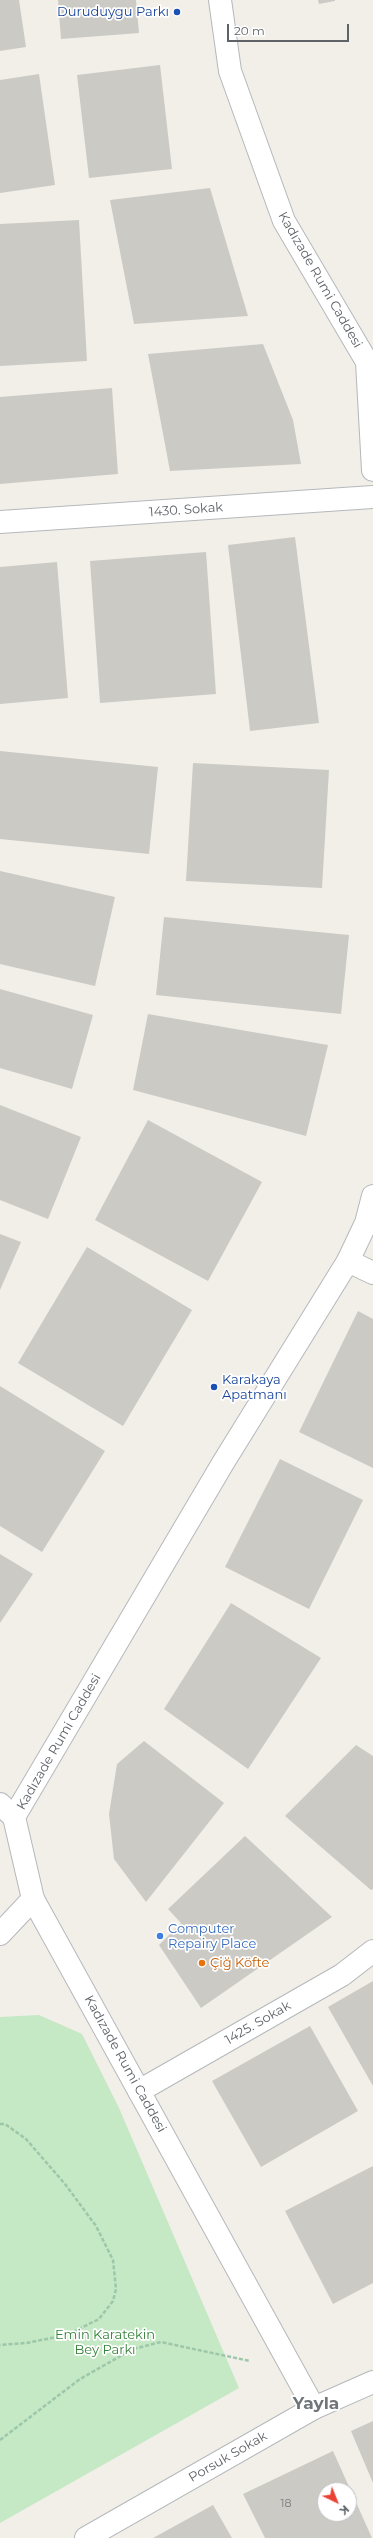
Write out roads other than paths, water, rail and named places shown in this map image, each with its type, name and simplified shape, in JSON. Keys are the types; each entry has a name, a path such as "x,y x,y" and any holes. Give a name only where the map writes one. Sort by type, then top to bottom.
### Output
{"street":[{"name":"Kadızade Rumi Caddesi","path":"220,0 230,71 284,222 370,360 373,470"},
{"name":"1430. Sokak","path":"0,522 373,497"},
{"name":"Kadızade Rumi Caddesi","path":"314,2408 295,2371 33,1899 7,1811 348,1261 366,1223 373,1196"},
{"path":"348,1261 373,1273"},
{"path":"0,1934 33,1899"},
{"name":"1425. Sokak","path":"139,2091 342,1975 373,1951"},
{"name":"Porsuk Sokak","path":"86,2538 314,2408 373,2382"}],"place":[{"name":"Duruduygu Parkı","path":"177,12"},
{"name":"Karakaya Apatmanı","path":"214,1387"},
{"name":"Computer Repairy Place","path":"160,1936"},
{"name":"Çiğ Köfte","path":"202,1963"}],"district":[{"name":"Yayla","path":"316,2404"}],"park label":[{"name":"Emin Karatekin Bey Parkı","path":"105,2342"}]}
